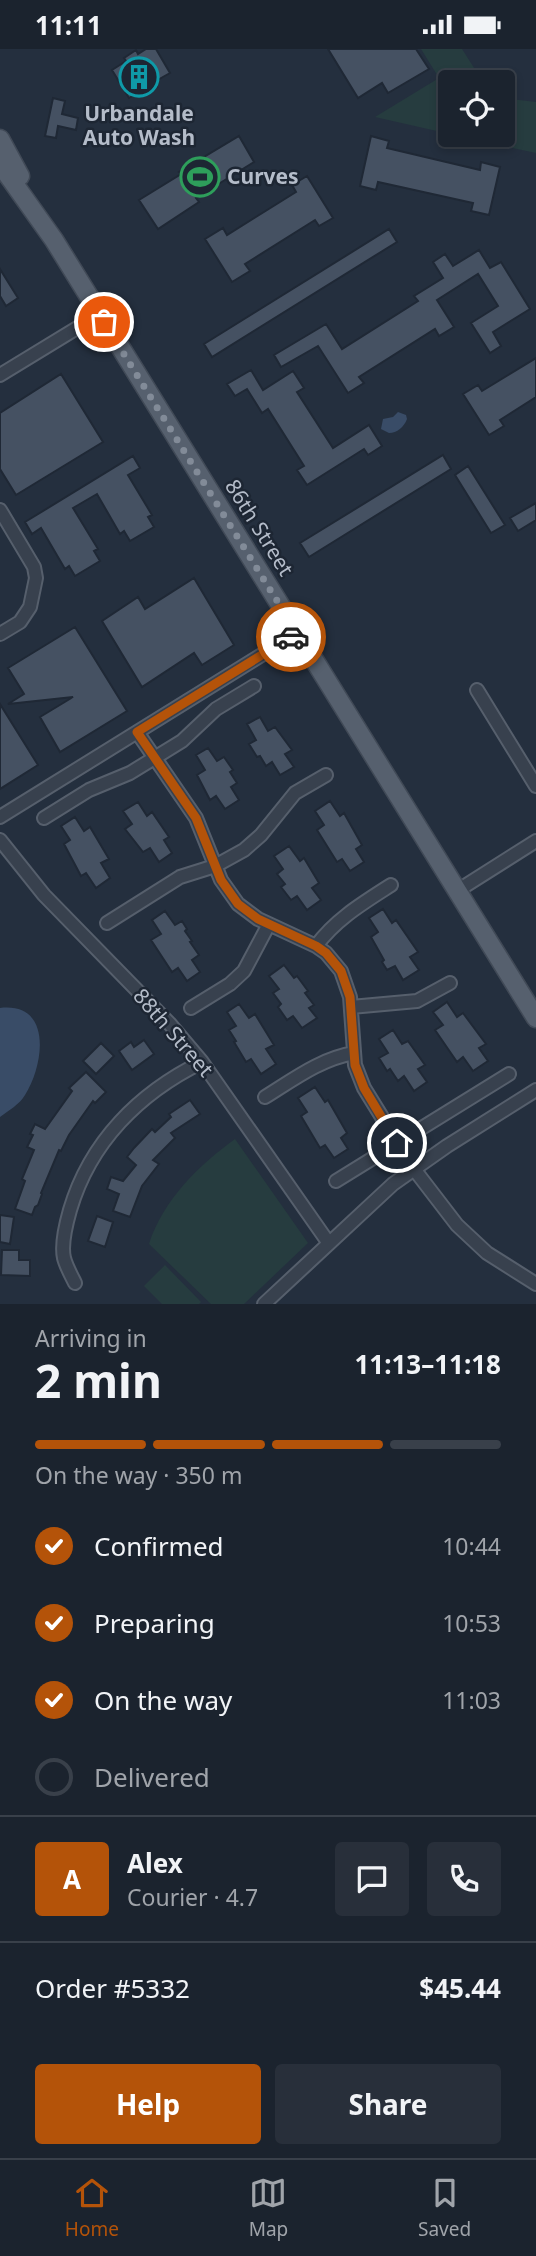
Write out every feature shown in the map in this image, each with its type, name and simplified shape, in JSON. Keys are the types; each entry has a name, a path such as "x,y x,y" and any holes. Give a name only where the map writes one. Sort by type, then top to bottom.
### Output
{"main road":[{"name":"86th Street","path":"0,139 54,240"},
{"name":"86th Street","path":"0,164 54,240 536,1018"}],"street":[{"path":"0,375 100,314"},
{"path":"0,510 34,567 36,578 30,607 20,622 0,634"},
{"path":"0,817 297,633"},
{"path":"44,818 89,790 130,773 155,758 182,741 216,709 254,686"},
{"path":"477,690 536,786"},
{"path":"137,732 196,818 227,892 258,919 316,946 326,953 341,971 350,997 355,1065 364,1088 414,1169 457,1224 487,1253 536,1284"},
{"path":"107,923 180,877 215,866 244,850 261,835 295,793 326,775"},
{"name":"88th Street","path":"0,840 44,895 169,1023 202,1062 328,1242"},
{"path":"457,891 536,841"},
{"path":"316,946 328,929 391,885"},
{"path":"191,1008 230,984 244,971 269,924"},
{"path":"351,1007 417,1001 450,983"},
{"path":"265,1097 318,1064 354,1053"},
{"path":"75,1283 63,1256 67,1222 83,1177 94,1156 115,1126 141,1100 180,1073 202,1062"},
{"path":"336,1181 509,1074"},
{"path":"264,1304 393,1184 536,1090"}],"green space":[{"path":"421,49 462,49 475,70 438,70 438,76"},
{"path":"438,79 438,131 375,117"},
{"path":"515,100 536,102 536,153 508,147 515,147"},
{"path":"235,1139 308,1243 244,1304 211,1304 149,1244 173,1198 208,1160"},
{"path":"165,1265 201,1302 199,1304 162,1304 144,1286"}],"water":[{"path":"398,412 406,415 407,419 402,427 392,433 381,429 383,419 393,417"},
{"path":"0,1008 17,1009 29,1015 40,1038 37,1068 32,1082 20,1101 0,1117"}],"building":[{"name":"Urbandale Auto Wash","path":"146,49 156,49 170,73 154,82 157,87 147,94 144,89 129,98 112,70 136,50 138,54"},
{"path":"328,49 416,49 429,69 388,93 382,83 358,98"},
{"path":"53,98 65,101 62,114 78,118 76,130 58,126 56,138 45,136"},
{"path":"239,136 254,162 196,198 199,202 158,229 139,200"},
{"path":"371,136 389,141 387,148 480,170 481,162 500,167 489,215 471,211 473,203 378,182 376,190 360,186"},
{"path":"307,176 333,218 319,226 315,220 245,264 250,271 232,282 205,239 223,228 227,235 296,192 292,185"},
{"path":"389,229 397,242 212,357 204,344"},
{"path":"479,250 490,268 501,262 530,309 493,332 501,346 490,353 471,323 498,306 478,274 437,300 454,327 439,336 435,329 359,377 364,383 348,393 318,346 281,367 274,355 326,324 342,349 418,301 414,296 443,278 433,262 445,254 453,266"},
{"path":"0,269 18,298 6,306 0,296"},
{"path":"536,358 536,397 500,420 504,426 489,435 463,394 478,385 482,391"},
{"path":"251,370 263,390 293,371 304,388 297,392 333,448 369,425 382,446 368,455 364,449 307,485 297,470 304,466 268,409 262,413 247,389 235,396 227,384"},
{"path":"61,374 103,442 16,495 0,469 0,413"},
{"path":"443,455 451,469 309,557 300,543"},
{"path":"133,456 140,468 128,475 152,515 148,517 154,527 130,541 124,531 120,534 97,494 73,508 98,549 94,551 100,561 75,576 69,566 65,569 41,528 32,534 25,522"},
{"path":"468,466 505,525 491,533 455,475"},
{"path":"536,503 536,520 518,531 510,518"},
{"path":"194,578 234,645 202,665 194,653 142,687 102,621 138,597 145,609"},
{"path":"75,627 127,711 60,752 40,717 73,697 8,704 24,694 8,668"},
{"path":"0,704 38,765 0,789"},
{"path":"260,717 268,731 275,727 292,750 285,754 294,767 280,775 272,762 266,766 260,756 257,757 249,744 256,740 247,724"},
{"path":"208,748 217,761 224,757 233,770 230,772 237,783 231,787 239,800 225,809 216,796 210,800 197,775 205,770 196,755"},
{"path":"330,801 340,816 344,813 362,845 356,849 364,862 350,871 342,859 337,862 317,830 324,825 315,811"},
{"path":"138,802 147,816 152,812 169,837 164,840 172,853 159,862 150,848 143,852 125,829 132,824 123,811"},
{"path":"75,817 84,831 90,827 109,859 101,863 110,878 96,888 86,873 81,876 64,844 70,840 61,826"},
{"path":"289,846 300,861 304,858 319,883 312,888 321,900 307,910 297,896 291,900 281,887 285,884 277,874 283,869 274,856"},
{"path":"383,909 392,923 396,920 418,952 410,957 419,970 403,980 395,966 387,970 371,937 378,932 369,918"},
{"path":"165,911 175,925 182,921 192,941 190,942 199,955 192,960 200,972 187,981 178,968 172,972 151,940 161,934 152,920"},
{"path":"284,965 294,978 297,976 314,1005 309,1008 317,1018 302,1028 293,1016 287,1020 273,993 279,989 269,976"},
{"path":"447,1002 457,1017 463,1013 486,1044 479,1048 488,1061 473,1071 463,1057 457,1062 435,1030 443,1025 433,1012"},
{"path":"239,1004 249,1018 255,1014 274,1045 266,1049 276,1064 261,1074 251,1059 246,1062 229,1030 236,1026 227,1012"},
{"path":"393,1030 402,1044 408,1041 425,1065 418,1069 427,1082 414,1091 404,1076 398,1081 390,1069 387,1071 379,1058 388,1053 379,1039"},
{"path":"144,1040 154,1054 132,1070 119,1051 131,1042 134,1047"},
{"path":"101,1043 114,1056 96,1074 83,1061"},
{"path":"86,1072 106,1092 95,1103 93,1101 61,1151 59,1150 32,1215 15,1209 25,1181 22,1179 34,1150 27,1147 35,1124 45,1129 72,1091 69,1088"},
{"path":"315,1087 325,1102 328,1100 347,1133 341,1138 348,1149 334,1158 325,1145 320,1148 301,1116 307,1112 298,1098"},
{"path":"190,1100 200,1114 171,1133 175,1138 153,1160 159,1164 142,1186 130,1217 113,1211 119,1194 107,1189 111,1177 123,1181 136,1165 127,1157 134,1148 152,1129 155,1132 171,1117 169,1114"},
{"path":"0,1215 14,1217 10,1244 0,1242"},
{"path":"97,1216 113,1222 105,1247 88,1241"},
{"path":"2,1250 19,1250 19,1260 30,1260 30,1276 1,1275"}],"way so far":[{"path":"104,322 297,633 291,637"}],"place":[{"name":"Urbandale Auto Wash","path":"139,77"},
{"name":"Curves","path":"200,177"}],"route":[{"path":"291,637 137,732 196,818 227,892 258,919 316,946 326,953 341,971 350,997 355,1065 364,1088 397,1143"}]}
